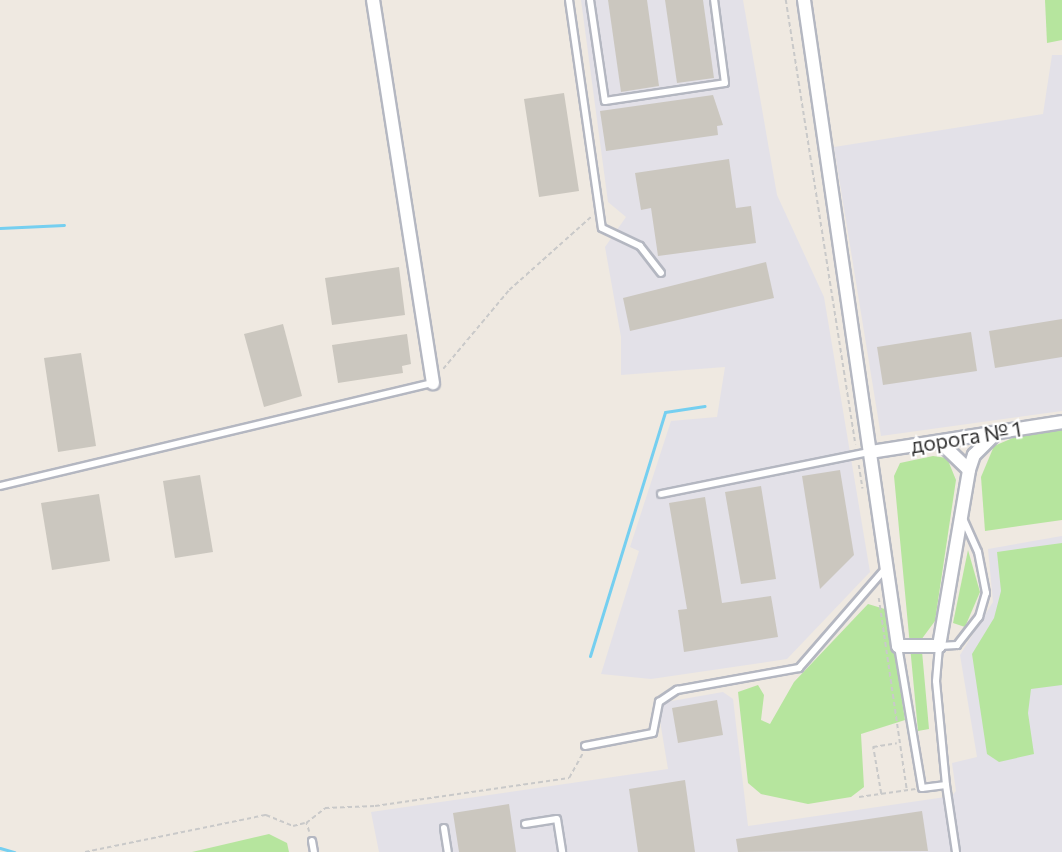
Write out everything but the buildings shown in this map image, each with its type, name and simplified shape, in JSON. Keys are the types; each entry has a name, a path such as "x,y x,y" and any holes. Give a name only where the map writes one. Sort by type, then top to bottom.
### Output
{"street":[{"path":"373,0 433,382"},
{"path":"804,0 871,452 882,573 898,646 939,646 969,470 974,455 997,432"},
{"name":"дорога № 1","path":"871,452 1062,422"},
{"path":"940,442 969,470"}],"lane":[{"path":"569,0 602,228 640,246 661,273"},
{"path":"590,0 605,101 725,83 714,0"},
{"path":"0,486 433,382"},
{"path":"661,494 871,452"},
{"path":"956,852 946,784 936,681 939,646 957,645 979,617 986,593 978,552 962,515"},
{"path":"585,746 653,733 659,702 676,690 799,668 882,573"},
{"path":"898,646 922,788 946,784"},
{"path":"525,824 557,819 562,852"},
{"path":"444,828 448,852"},
{"path":"312,841 314,852"}],"path":[{"path":"786,0 864,499"},
{"path":"433,382 509,291 599,209"},
{"path":"882,573 898,743 907,790"},
{"path":"881,794 873,747 898,743"},
{"path":"84,852 266,815 293,826 306,823 325,808 375,806 569,778 577,772 585,746"},
{"path":"859,797 922,788"},
{"path":"306,823 312,841"}],"shaded area":[{"path":"581,0 743,0 777,195 824,297 870,572 787,659 651,679 601,674 639,551 630,547 671,421 717,417 725,367 621,375 621,337 605,247 626,217 608,202"},
{"path":"1052,55 1062,55 1062,411 881,436 834,147 1043,114"},
{"path":"1062,536 1062,852 379,852 371,812 668,769 658,709 666,702 723,692 733,699 748,826 952,796 956,791 952,763 977,757 960,655 993,602 988,549"}],"green space":[{"path":"1045,0 1062,0 1062,40 1047,43"},
{"path":"1062,429 1062,520 985,531 981,477 994,446 1020,435"},
{"path":"933,456 947,458 956,480 935,621 921,640 929,729 918,731 894,476 900,463"},
{"path":"1062,543 1062,685 1031,689 1028,713 1034,754 999,762 987,754 972,654 994,618 1001,591 997,552"},
{"path":"968,550 980,592 965,627 953,623"},
{"path":"868,604 888,610 905,720 861,734 864,787 851,797 808,804 761,794 748,783 738,692 758,685 764,695 761,720 770,724 794,682"},
{"path":"269,834 287,843 289,852 192,852"}],"waterway":[{"path":"0,228 64,225"},
{"path":"590,656 665,412 705,406"},
{"path":"0,848 14,852"}]}
